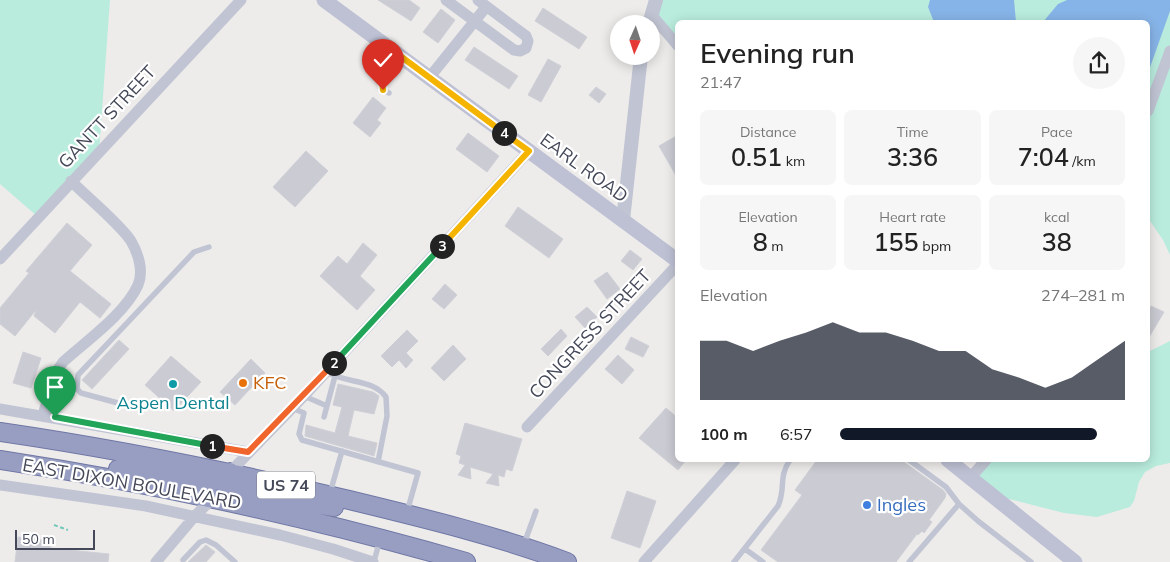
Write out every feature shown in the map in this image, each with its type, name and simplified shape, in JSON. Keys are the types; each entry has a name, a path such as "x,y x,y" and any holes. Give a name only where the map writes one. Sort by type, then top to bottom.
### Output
{"highway":[{"name":"EAST DIXON BOULEVARD","path":"0,432 230,472 398,512 524,546 566,562"},
{"name":"EAST DIXON BOULEVARD","path":"0,460 88,474 214,498 399,542 466,562"},
{"path":"88,474 97,470 113,468 210,482 223,479 230,472"},
{"path":"214,498 231,491 353,510 398,512"},
{"path":"399,542 402,549 439,562"}],"main road":[{"name":"EARL ROAD","path":"324,0 675,260"},
{"path":"951,462 1075,562"}],"street":[{"name":"GANTT STREET","path":"0,259 241,0"},
{"path":"429,78 474,22 482,3 526,36 528,42 526,48 520,51 514,50 474,22 446,0"},
{"path":"651,15 656,0"},
{"path":"660,29 675,43"},
{"path":"1150,106 1170,51"},
{"path":"623,220 640,65"},
{"path":"230,472 304,396 330,374 529,151"},
{"path":"43,415 55,374 63,362 127,302 138,284 140,271 138,256 130,240 72,181"},
{"name":"CONGRESS STREET","path":"527,427 675,265"},
{"path":"0,408 248,452"},
{"path":"644,562 733,462"},
{"path":"971,478 984,462"},
{"name":"EAST DIXON BOULEVARD","path":"0,485 146,506 298,540 373,561"},
{"path":"156,562 194,516 214,498"}],"lane":[{"path":"389,93 383,90 382,80 399,55"},
{"path":"118,404 81,393 77,389 78,375 194,252 209,247"},
{"path":"324,418 330,374 376,388 386,397 387,416 378,462"},
{"path":"304,396 327,406"},
{"path":"292,408 304,413 299,438 418,473 398,512"},
{"path":"329,495 342,451"},
{"path":"734,562 778,506 782,497 782,471 789,462"},
{"path":"912,462 946,487 959,504 1032,562"},
{"path":"909,562 959,504"},
{"path":"524,546 536,511"},
{"path":"373,561 380,538"},
{"path":"183,560 200,542 206,540 216,545 235,562"},
{"path":"745,549 763,562"}],"path":[{"path":"54,525 68,530"}],"green space":[{"path":"0,0 110,0 99,152 38,217 0,184"},
{"path":"656,0 1170,0 1170,255 1163,240 1150,221 1150,20 675,20 675,44 660,25 660,15 652,15"},
{"path":"1170,341 1170,463 1156,466 1145,472 1139,482 1134,501 1130,507 1097,517 1064,513 993,495 971,477 984,462 1150,462 1150,351"}],"water":[{"path":"930,0 1014,0 1016,20 933,20 928,7"},
{"path":"1067,0 1170,0 1170,11 1150,67 1150,20 1045,20 1058,4"}],"building":[{"path":"378,0 409,0 420,8 411,21"},
{"path":"543,8 587,37 579,49 535,21"},
{"path":"441,9 455,20 438,43 423,32"},
{"path":"474,47 518,76 509,89 465,60"},
{"path":"548,59 561,66 541,102 528,95"},
{"path":"596,87 606,94 599,103 589,95"},
{"path":"373,97 386,108 377,120 381,123 370,137 353,123"},
{"path":"468,133 499,156 487,172 456,149"},
{"path":"675,137 675,174 659,146"},
{"path":"306,151 328,171 295,207 273,187"},
{"path":"518,207 563,239 549,258 505,226"},
{"path":"67,223 92,245 70,271 111,304 100,318 80,302 55,333 34,316 36,310 15,336 0,324 0,308 29,273 26,271"},
{"path":"363,243 377,255 360,276 375,290 357,310 320,276 338,256 347,264"},
{"path":"630,250 642,259 633,270 621,261"},
{"path":"607,272 620,289 607,299 594,281"},
{"path":"445,284 457,295 444,309 432,299"},
{"path":"1151,306 1164,312 1150,336"},
{"path":"587,307 597,317 585,328 575,317"},
{"path":"561,329 567,336 548,356 541,349"},
{"path":"407,330 418,341 406,353 413,360 406,368 399,360 392,367 381,356"},
{"path":"631,337 649,346 643,357 625,349"},
{"path":"119,340 129,349 92,389 82,380"},
{"path":"453,345 466,359 444,381 431,368"},
{"path":"23,352 41,358 31,388 13,383"},
{"path":"618,355 634,370 622,384 605,369"},
{"name":"Aspen Dental","path":"171,356 201,382 174,411 145,385"},
{"name":"KFC","path":"251,359 265,373 235,405 220,392"},
{"path":"338,384 373,392 379,396 374,414 354,410 348,436 377,443 374,456 305,436 306,425 335,433 342,407 333,405"},
{"path":"666,408 675,416 675,462 684,462 678,470 639,438"},
{"path":"465,423 522,439 512,471 506,469 504,477 498,475 499,486 486,483 493,474 470,467 471,479 458,475 465,465 459,463 461,456 456,454"},
{"name":"Ingles","path":"816,462 904,462 946,494 929,520 932,522 924,533 922,531 917,534 896,562 778,562 761,550 802,495 795,490"},
{"path":"627,491 656,501 640,548 611,538"},
{"path":"18,537 51,541 50,548 109,554 108,562 15,562"},
{"path":"206,545 215,552 206,562 188,562"}],"place":[{"name":"KFC","path":"243,383"},
{"name":"Aspen Dental","path":"173,384"},
{"name":"Ingles","path":"867,505"}],"route":[{"path":"55,417 248,452 304,396 529,151 399,55 382,80 383,90"}]}
